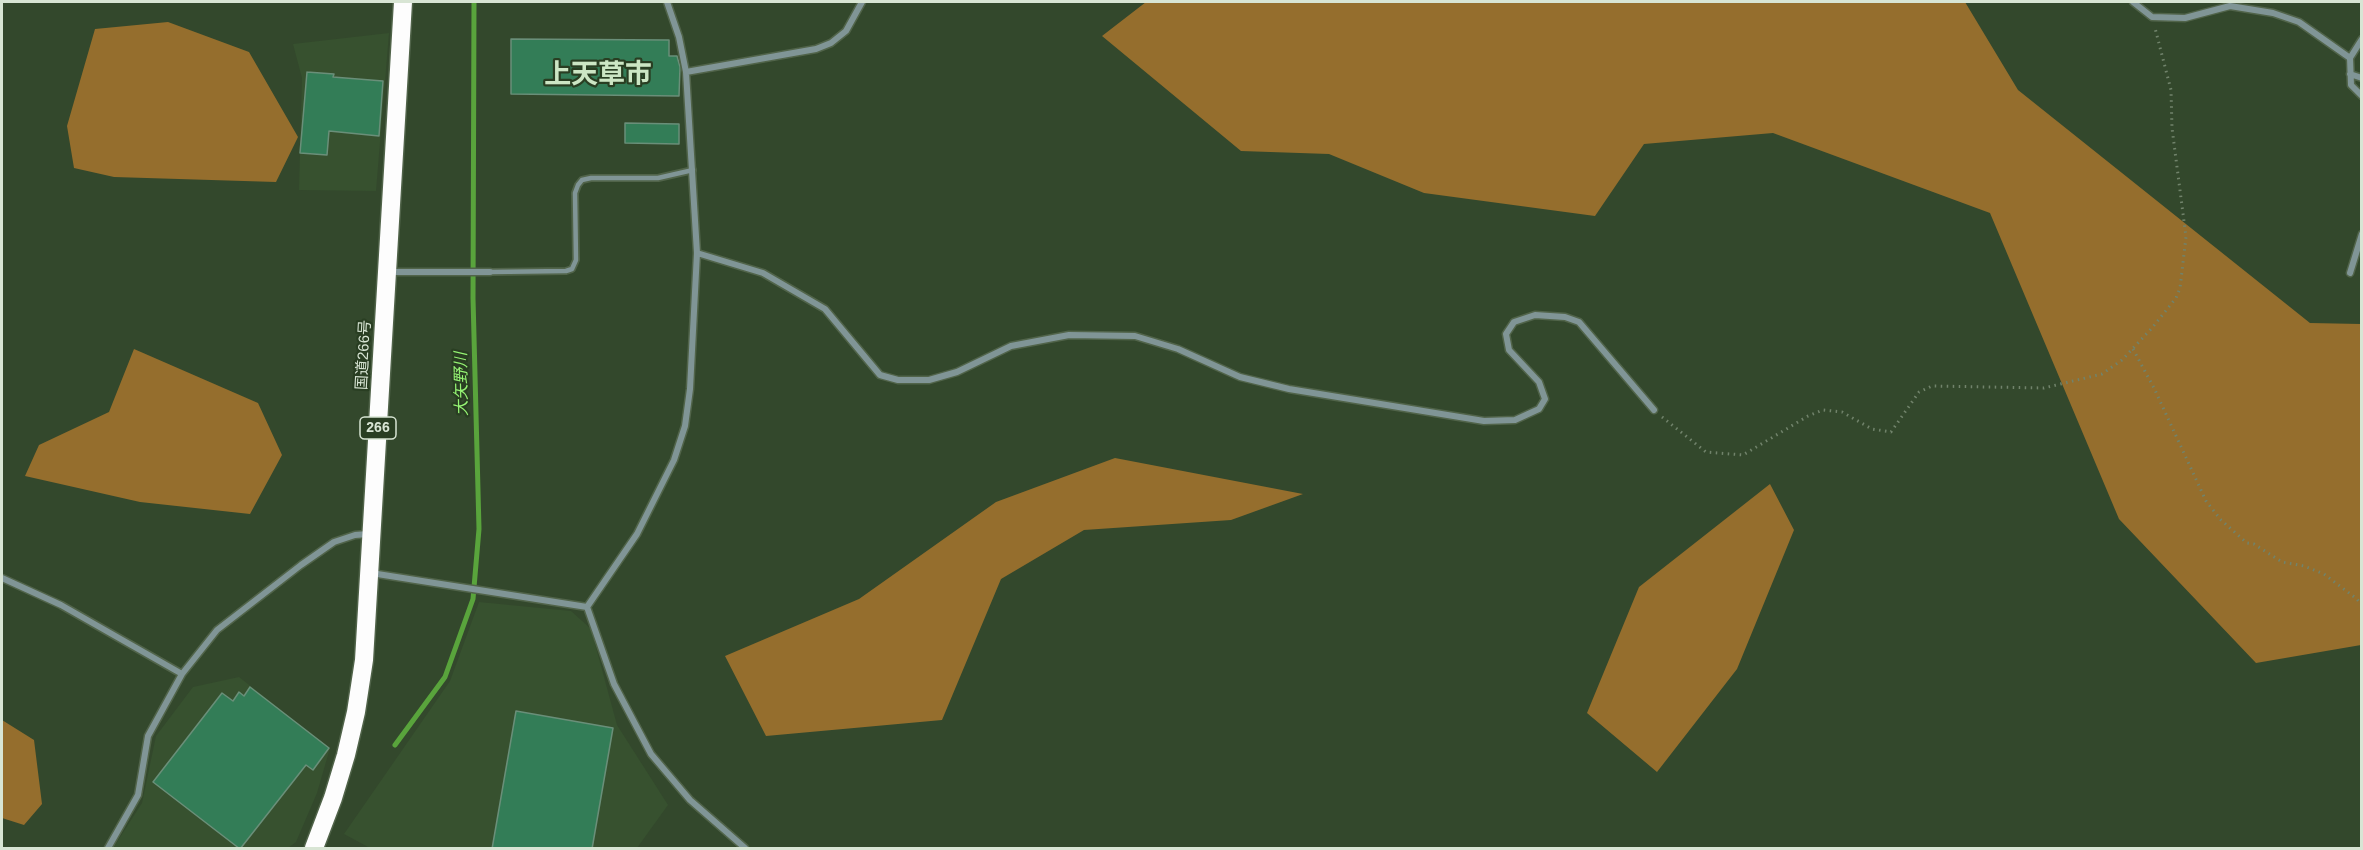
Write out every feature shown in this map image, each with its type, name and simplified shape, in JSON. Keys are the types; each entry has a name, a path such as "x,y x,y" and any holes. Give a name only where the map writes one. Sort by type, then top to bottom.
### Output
{"highway":[{"name":"国道266号","path":"314,849 333,798 356,712 364,660 403,2"}],"street":[{"path":"587,607 637,534 674,460 685,426 690,389 697,253 693,170 686,72 679,37 667,2"},
{"path":"686,72 816,49 831,43 846,31 862,2"},
{"path":"2133,2 2152,17 2186,18 2230,6 2273,14 2300,22 2350,58"},
{"path":"2361,39 2350,58 2351,85 2361,96"},
{"path":"2350,74 2361,78"},
{"path":"2350,273 2361,234"},
{"path":"697,253 763,273 825,309 880,375 898,380 929,380 957,372 1011,346 1057,337 1069,335 1135,336 1178,349 1240,377 1289,389 1484,421 1515,420 1539,409 1545,399 1539,382 1509,350 1506,334 1514,322 1535,315 1565,317 1579,322 1654,410"},
{"path":"387,272 490,272"},
{"path":"108,849 138,795 148,736 182,674 217,630 334,542 355,535 371,534"},
{"path":"369,573 587,607"},
{"path":"2,578 61,605 182,674"},
{"path":"587,607 614,684 651,754 690,800 746,849"}],"lane":[{"path":"490,272 572,269 576,260 575,193 582,180 658,178 693,170"}],"path":[{"path":"1654,410 1706,452 1743,455 1808,416 1823,410 1842,412 1872,429 1892,432 1919,392 1932,386 2043,388 2102,374 2122,360 2176,298 2180,288 2186,237 2172,128 2171,90 2152,17"},
{"path":"2133,349 2154,388 2206,501 2221,520 2247,543 2254,544 2282,562 2304,566 2324,574 2357,599 2361,606"}],"shaded area":[{"path":"1146,2 1965,2 2018,90 2310,323 2361,324 2361,645 2256,663 2119,519 1990,213 1773,133 1644,144 1595,216 1424,193 1329,154 1241,151 1102,36"},
{"path":"168,22 249,52 298,137 276,182 114,177 74,168 67,126 95,29"},
{"path":"389,33 376,191 299,190 302,78 293,44"},
{"path":"134,349 258,403 282,455 250,514 140,502 25,476 39,445 109,412"},
{"path":"1115,458 1303,494 1231,520 1084,530 1001,579 942,720 766,736 725,656 859,599 996,502"},
{"path":"1770,484 1794,530 1737,669 1657,772 1587,713 1639,587"},
{"path":"479,602 571,611 591,629 617,725 668,805 637,848 370,848 344,834 450,681"},
{"path":"239,677 330,748 317,793 296,842 288,848 113,848 142,803 156,736 193,687"},
{"path":"2,720 34,740 42,804 24,825 2,818"}],"building":[{"path":"511,39 669,40 669,56 677,56 680,67 679,96 511,94"},
{"path":"307,72 334,74 333,77 383,81 379,136 329,131 327,155 300,153"},
{"path":"625,123 679,124 679,144 625,143"},
{"path":"250,687 329,748 313,770 306,765 240,849 153,782 222,693 233,701 239,692 244,696"},
{"path":"516,711 613,728 592,849 492,849"}],"waterway":[{"name":"大矢野川","path":"395,745 445,677 473,599 479,529 473,298 474,2"}],"district":[{"name":"上天草市","path":"598,76"}]}
